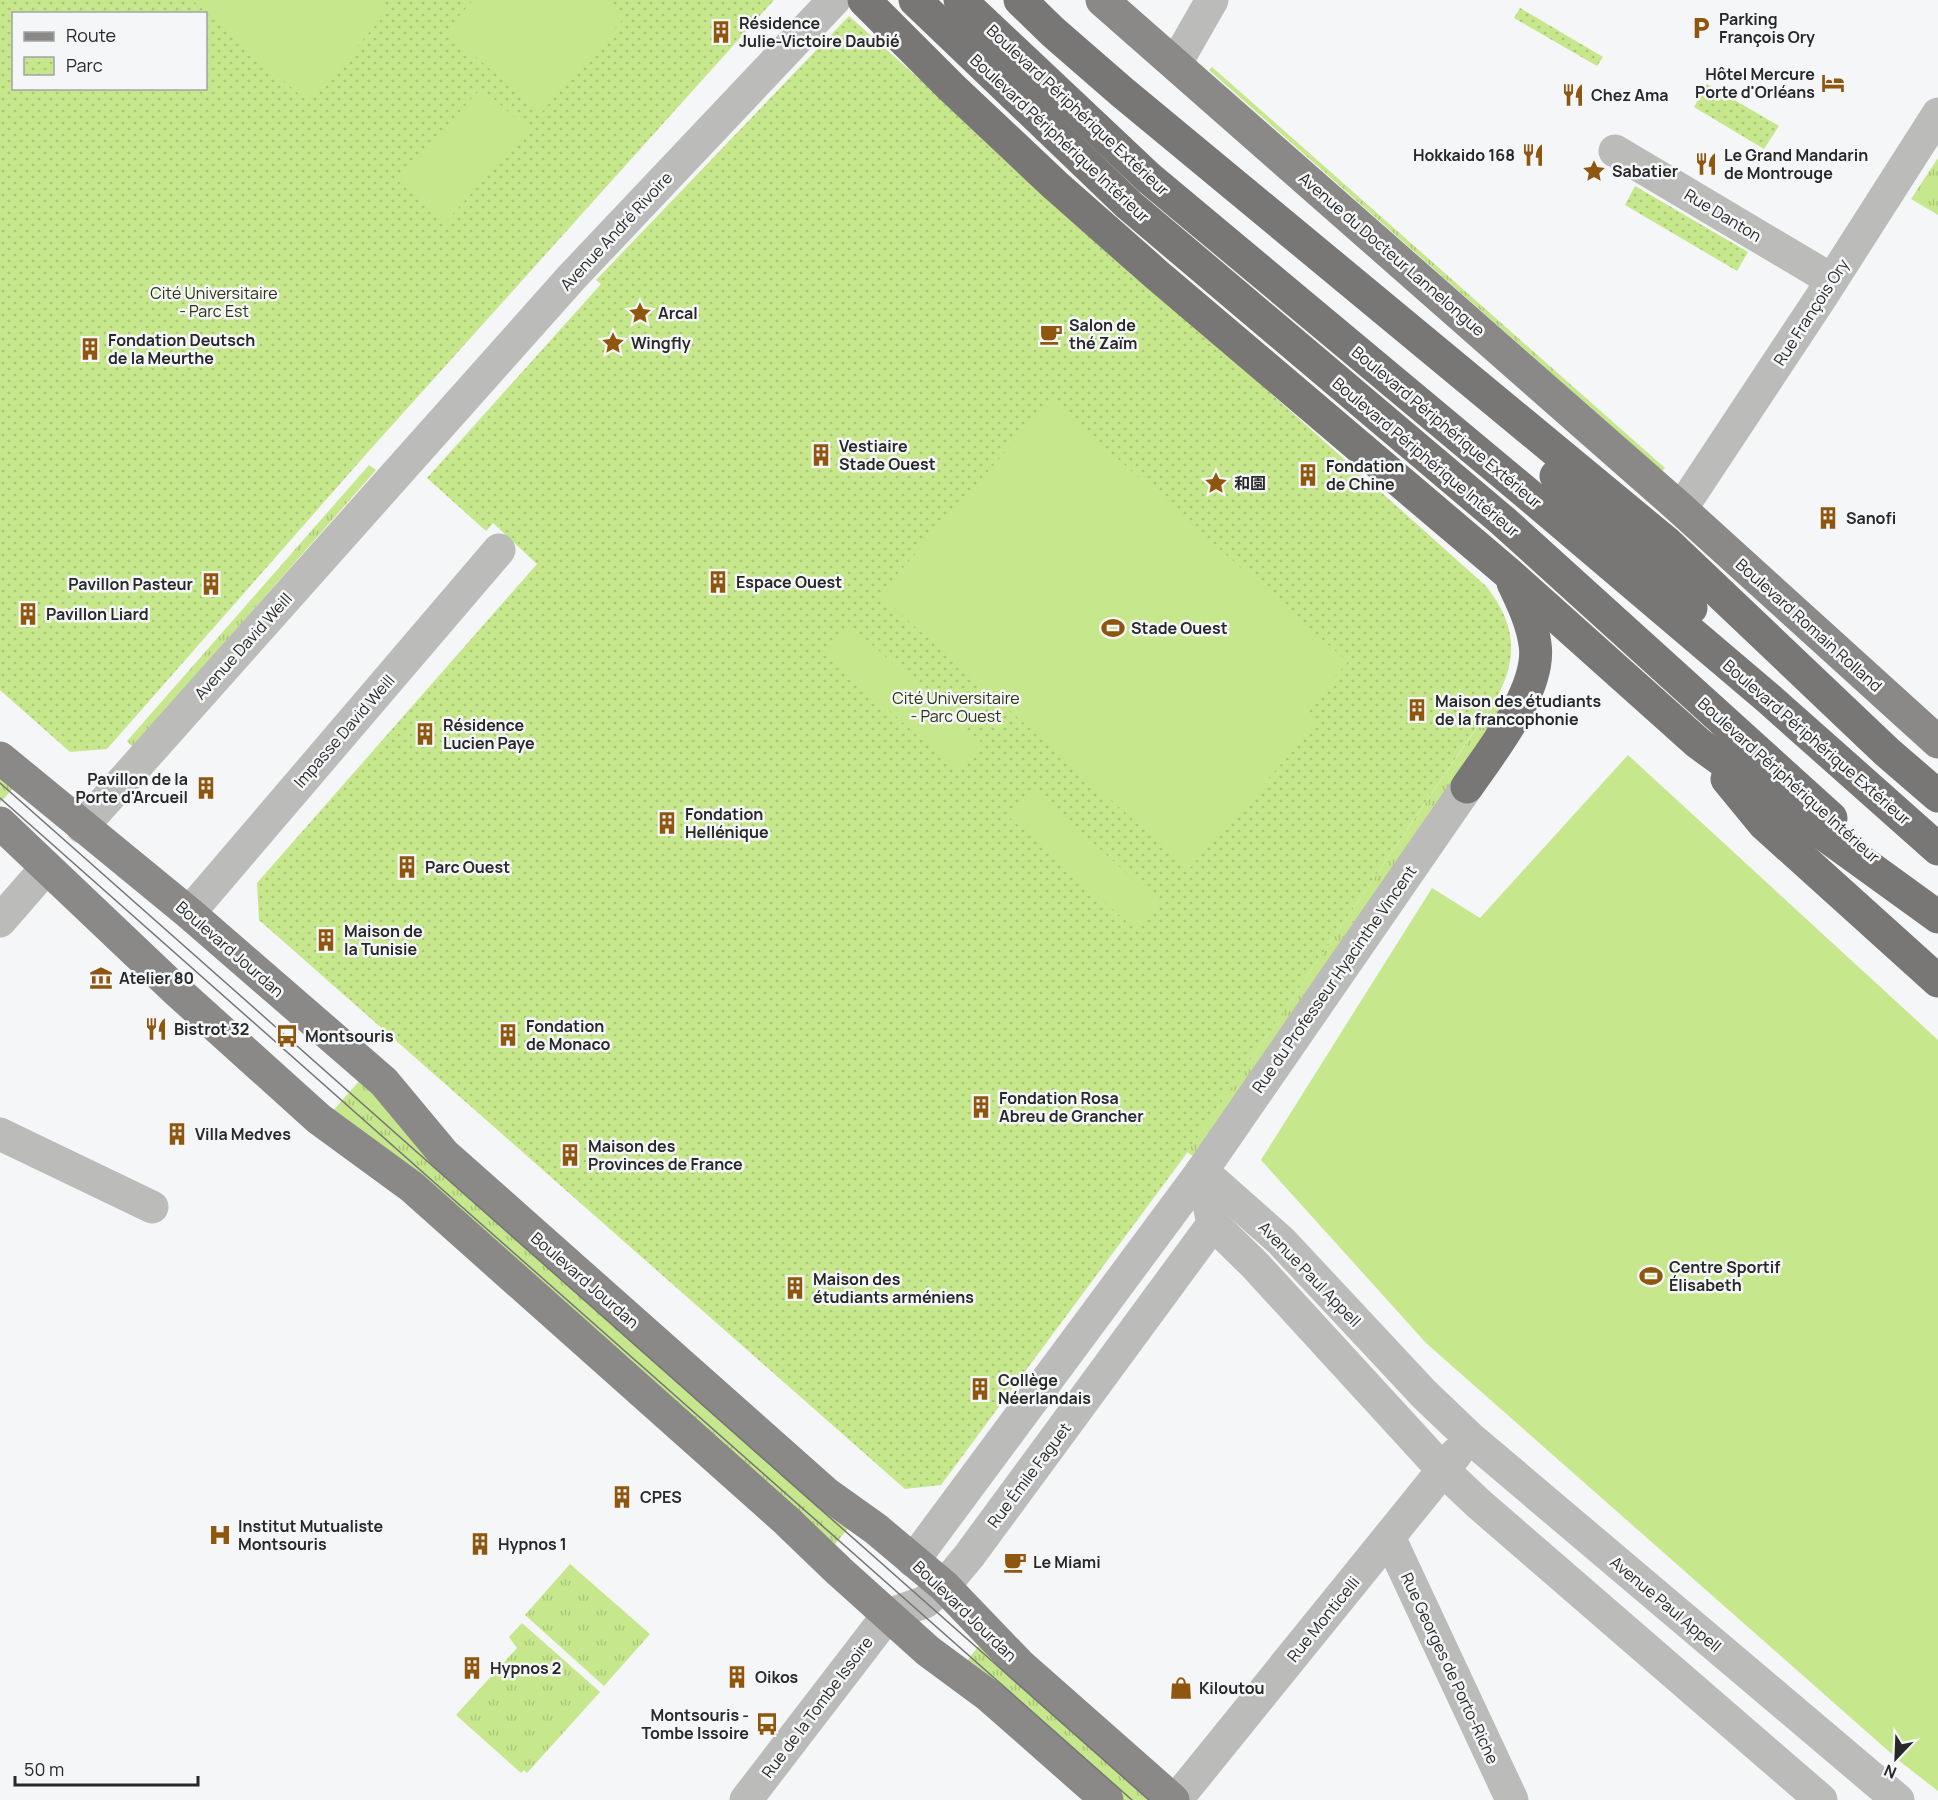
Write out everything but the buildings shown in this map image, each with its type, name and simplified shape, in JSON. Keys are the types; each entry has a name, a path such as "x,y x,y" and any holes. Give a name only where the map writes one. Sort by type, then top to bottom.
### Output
{"highway":[{"path":"864,0 944,80 1055,185 1157,275 1508,573 1698,743 1938,916"},
{"name":"Boulevard Périphérique Intérieur","path":"915,0 1130,205 1503,521 1938,916"},
{"name":"Boulevard Périphérique Extérieur","path":"960,0 1149,178 1768,698 1938,849"},
{"path":"1020,0 1122,92 1667,543 1879,744 1938,796"},
{"path":"1360,287 1681,597 1768,698"},
{"path":"1467,787 1514,719 1527,688 1534,662 1535,645 1526,609 1508,573"},
{"path":"1698,743 1764,824 1938,981"}],"main road":[{"name":"Avenue du Docteur Lannelongue","path":"1102,0 1681,508"},
{"name":"Boulevard Romain Rolland","path":"1681,508 1938,742"},
{"name":"Boulevard Jourdan","path":"0,758 189,913 384,1082 444,1154 827,1494 876,1529 944,1586 1019,1664 1174,1800"},
{"path":"0,822 46,868 310,1111 412,1187 787,1521 928,1651 989,1696 1107,1800"}],"street":[{"name":"Avenue André Rivoire","path":"403,466 571,278 834,0"},
{"path":"1176,63 1212,0"},
{"name":"Rue François Ory","path":"1681,508 1832,280 1938,114"},
{"name":"Rue Danton","path":"1615,151 1832,280"},
{"name":"Avenue David Weill","path":"82,827 403,466"},
{"name":"Impasse David Weill","path":"189,913 499,550"},
{"name":"Rue du Professeur Hyacinthe Vincent","path":"1202,1172 1467,787"},
{"path":"0,921 46,868"},
{"path":"0,1134 152,1207"},
{"path":"1202,1172 1213,1224"},
{"path":"913,1561 1202,1172"},
{"name":"Avenue Paul Appell","path":"1202,1172 1281,1240 1424,1394 1470,1437 1894,1799"},
{"name":"Avenue Paul Appell","path":"1213,1224 1255,1265 1443,1470 1479,1504 1821,1800"},
{"name":"Rue Émile Faguet","path":"888,1615 925,1602 944,1586 998,1518 1213,1224"},
{"name":"Rue Monticelli","path":"1174,1800 1470,1437"},
{"name":"Rue Georges de Porto-Riche","path":"1389,1537 1512,1800"},
{"name":"Rue de la Tombe Issoire","path":"746,1800 888,1615"}],"green space":[{"name":"Cité Universitaire - Parc Est","path":"0,0 774,0 368,452 107,749 70,752 0,690"},
{"path":"192,0 381,0 390,9 308,102"},
{"path":"473,0 606,0 625,17 541,113 446,31"},
{"path":"1520,8 1603,57 1597,66 1514,18"},
{"name":"Cité Universitaire - Parc Ouest","path":"849,16 1486,586 1503,614 1511,641 1508,669 1496,699 1184,1157 941,1485 905,1489 259,920 257,883 537,564 493,523 486,531 427,478 601,284 596,280"},
{"path":"1212,67 1665,468 1662,471 1209,70"},
{"path":"1707,84 1779,126 1764,149 1694,107"},
{"path":"481,88 528,129 445,223 398,181"},
{"path":"1938,158 1938,215 1911,199"},
{"path":"1635,186 1748,252 1737,271 1625,205"},
{"name":"Stade Ouest","path":"1051,400 1348,662 1306,709 1319,721 1189,869 879,595"},
{"path":"369,465 376,470 133,747 127,741"},
{"path":"851,626 981,742 956,770 826,654"},
{"path":"1495,701 1505,709 1194,1157 1187,1152"},
{"name":"Centre Sportif Élisabeth","path":"1628,755 1938,1040 1938,1791 1902,1763 1426,1343 1261,1160 1432,888 1480,918"},
{"path":"0,775 14,787 0,803"},
{"path":"1034,790 1160,903 1137,931 1009,817"},
{"path":"362,1078 850,1526 832,1548 329,1115"},
{"path":"570,1564 650,1634 604,1686 525,1615"},
{"path":"522,1623 600,1692 527,1773 524,1770 521,1773 456,1715 517,1648 509,1637"},
{"path":"982,1642 1159,1800 1123,1800 966,1662"}],"tram line":[{"path":"0,783 1149,1800"},
{"path":"0,798 1132,1800"}],"place":[{"name":"Parking François Ory","path":"1701,28"},
{"name":"Résidence Julie-Victoire Daubié","path":"721,32"},
{"name":"Hôtel Mercure Porte d'Orléans","path":"1833,83"},
{"name":"Chez Ama","path":"1573,95"},
{"name":"Hokkaido 168","path":"1533,155"},
{"name":"Le Grand Mandarin de Montrouge","path":"1706,164"},
{"name":"Sabatier","path":"1594,171"},
{"name":"Arcal","path":"640,313"},
{"name":"Salon de thé Zaïm","path":"1051,334"},
{"name":"Wingfly","path":"613,343"},
{"name":"Fondation Deutsch de la Meurthe","path":"90,349"},
{"name":"Vestiaire Stade Ouest","path":"821,455"},
{"name":"Fondation de Chine","path":"1308,475"},
{"name":"和園","path":"1216,483"},
{"name":"Sanofi","path":"1828,518"},
{"name":"Espace Ouest","path":"718,582"},
{"name":"Pavillon Pasteur","path":"211,584"},
{"name":"Pavillon Liard","path":"28,614"},
{"name":"Stade Ouest","path":"1113,628"},
{"name":"Maison des étudiants de la francophonie","path":"1417,710"},
{"name":"Résidence Lucien Paye","path":"425,734"},
{"name":"Pavillon de la Porte d'Arcueil","path":"206,788"},
{"name":"Fondation Hellénique","path":"667,823"},
{"name":"Parc Ouest","path":"407,867"},
{"name":"Maison de la Tunisie","path":"326,940"},
{"name":"Atelier 80","path":"101,978"},
{"name":"Bistrot 32","path":"156,1029"},
{"name":"Fondation de Monaco","path":"508,1035"},
{"name":"Montsouris","path":"287,1036"},
{"name":"Fondation Rosa Abreu de Grancher","path":"981,1107"},
{"name":"Villa Medves","path":"177,1134"},
{"name":"Maison des Provinces de France","path":"570,1155"},
{"name":"Centre Sportif Élisabeth","path":"1651,1276"},
{"name":"Maison des étudiants arméniens","path":"795,1288"},
{"name":"Collège Néerlandais","path":"980,1389"},
{"name":"CPES","path":"622,1497"},
{"name":"Institut Mutualiste Montsouris","path":"220,1535"},
{"name":"Hypnos 1","path":"480,1544"},
{"name":"Le Miami","path":"1015,1562"},
{"name":"Hypnos 2","path":"472,1668"},
{"name":"Oikos","path":"737,1677"},
{"name":"Kiloutou","path":"1181,1688"},
{"name":"Montsouris - Tombe Issoire","path":"767,1724"}]}
